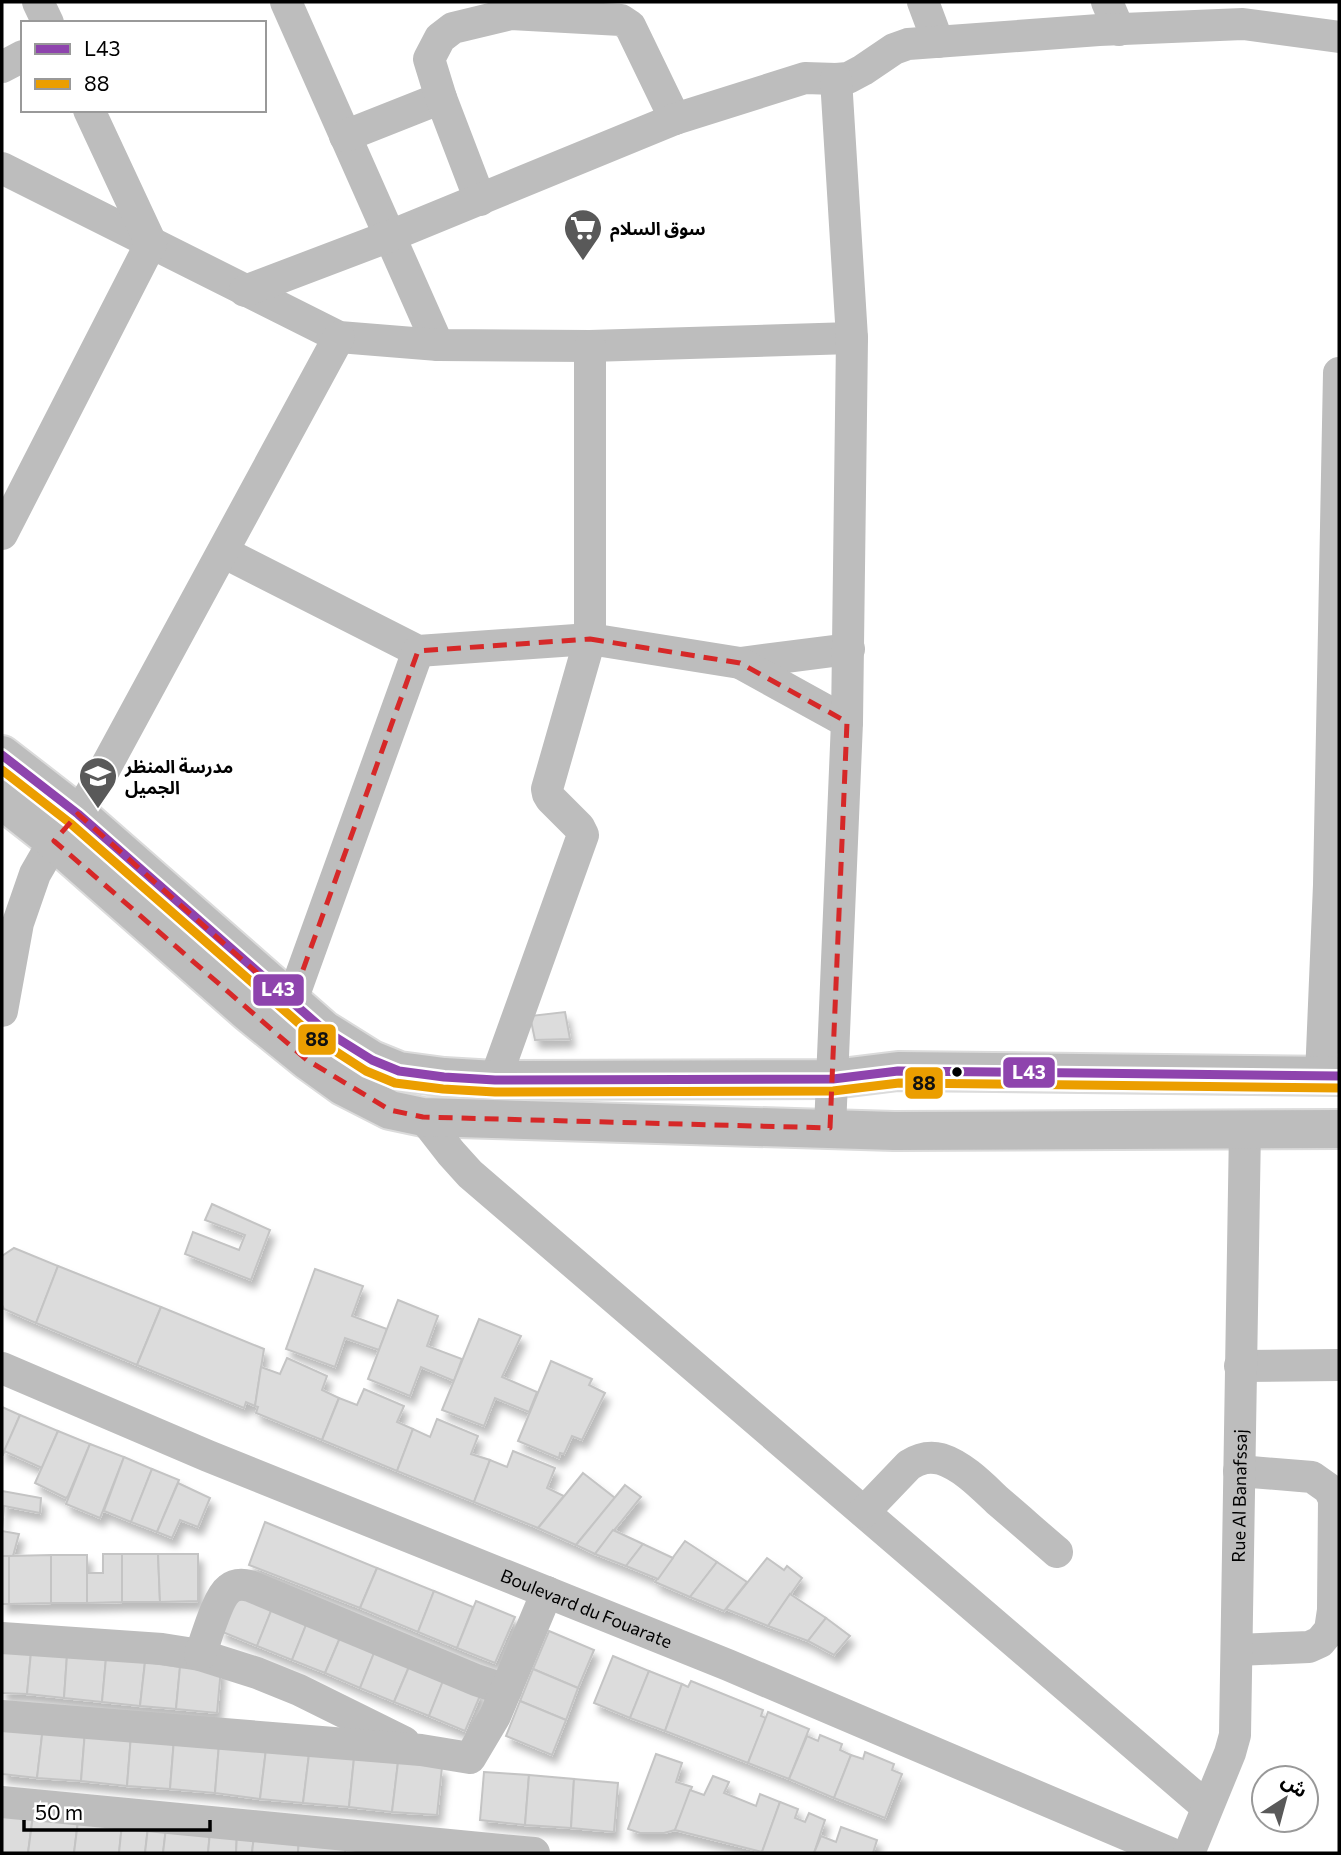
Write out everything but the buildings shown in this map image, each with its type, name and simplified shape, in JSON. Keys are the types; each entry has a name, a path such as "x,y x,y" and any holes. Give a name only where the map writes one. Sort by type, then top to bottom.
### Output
{"main road":[{"path":"2,755 66,828 249,1013 344,1086 390,1110 423,1117 894,1131 1339,1129"},
{"path":"2,800 66,828 324,1030 372,1060 399,1071 495,1080 832,1079 898,1071 1330,1076"}],"street":[{"path":"38,2 47,21"},
{"path":"286,2 438,345"},
{"path":"919,4 938,42"},
{"path":"480,200 441,98 429,58 440,38 453,28 513,8 621,20 630,26 675,118"},
{"path":"245,290 480,200 675,118 805,78 848,78 894,49 908,44 938,42 1103,16 1238,13 1339,37"},
{"path":"2,67 21,57"},
{"path":"830,1128 847,722 852,338 836,79"},
{"path":"345,136 441,98"},
{"path":"90,112 151,243"},
{"path":"2,168 339,337 438,345 590,346 852,338"},
{"path":"2,534 151,243"},
{"path":"2,1011 18,923 35,874 97,783 339,337"},
{"path":"495,1080 583,835 579,827 551,799 547,789 590,639 590,346"},
{"path":"1330,1076 1339,373"},
{"path":"223,551 418,651 590,639 740,663 849,649"},
{"path":"291,1003 418,651"},
{"path":"740,663 847,722"},
{"path":"423,1117 470,1174 1207,1807"},
{"name":"Rue Al Banafssaj","path":"1189,1853 1235,1735 1245,1128"},
{"path":"1240,1366 1339,1365"},
{"name":"Boulevard du Fouarate","path":"2,1368 208,1456 728,1665 1170,1853"},
{"path":"864,1512 909,1465 928,1457 952,1464 974,1480 1056,1552"},
{"path":"1237,1650 1309,1647 1320,1642 1330,1630 1334,1609 1334,1499 1329,1489 1312,1477 1239,1471"},
{"path":"200,1656 221,1598 229,1588 240,1584 258,1589 475,1680 506,1690"},
{"path":"2,1716 421,1750 470,1758 495,1716 547,1592"},
{"path":"2,1638 162,1649 200,1656 257,1673 299,1690 421,1750"},
{"path":"2,1802 534,1853"}],"highlighted area":[{"path":"590,639 740,663 847,722 830,1128 423,1117 390,1110 307,1060 54,841 78,814 291,1003 418,651"}],"transit line":[{"name":"L43","path":"2,755 78,814 324,1030 372,1060 399,1071 495,1080 833,1079 898,1071 1339,1076"},
{"name":"88","path":"2,770 70,823 318,1040 366,1071 395,1083 495,1092 833,1091 899,1083 1339,1088"}],"place":[{"name":"سوق السلام","path":"583,262"},
{"name":"مدرسة المنظر الجميل","path":"98,810"}]}
